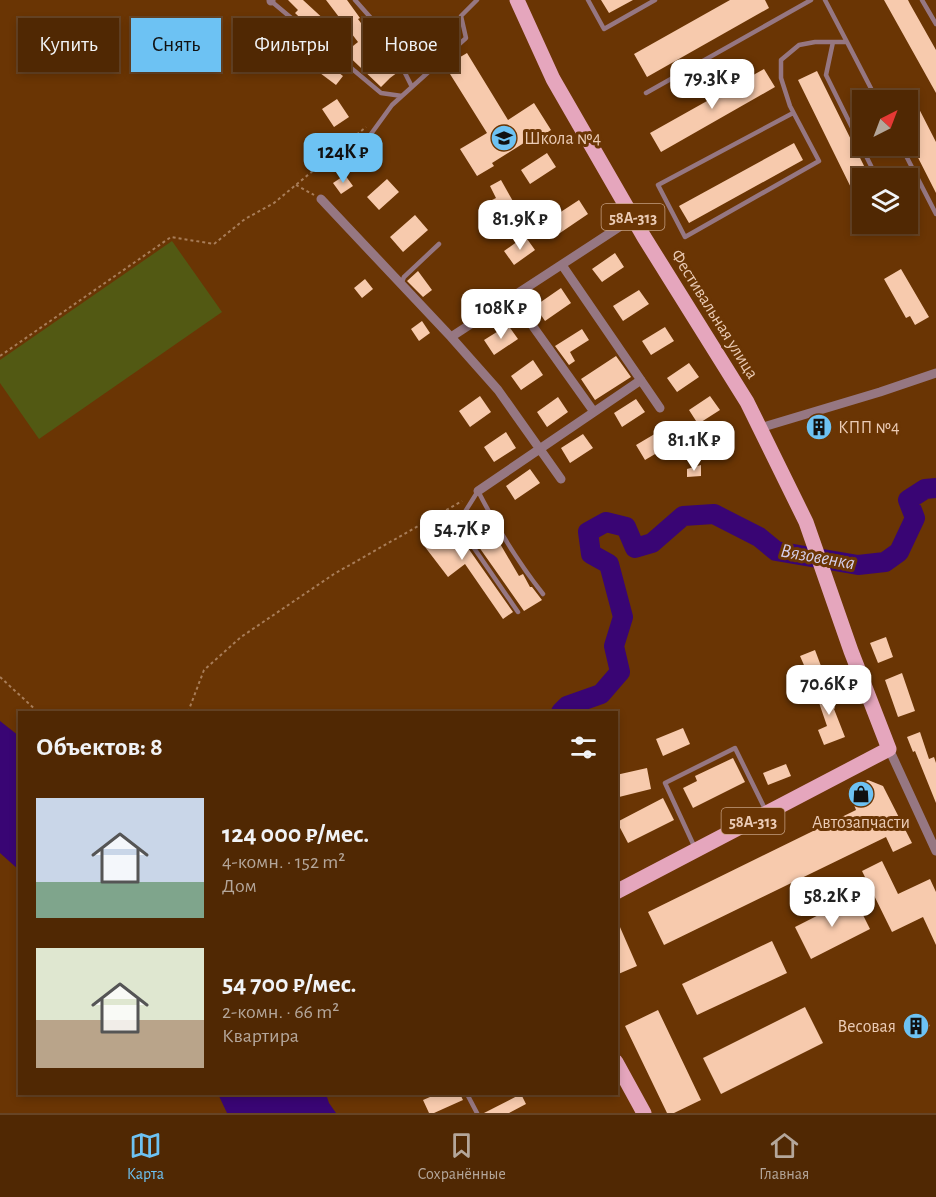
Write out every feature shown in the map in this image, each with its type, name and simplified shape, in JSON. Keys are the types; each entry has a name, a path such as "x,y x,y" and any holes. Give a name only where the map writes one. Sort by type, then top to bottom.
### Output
{"main road":[{"name":"Фестивальная улица","path":"517,0 552,80 633,218 747,402 760,428"},
{"name":"58А-313","path":"618,891 889,749 851,651 806,522 760,428"},
{"path":"618,1066 644,1113"}],"street":[{"path":"321,199 498,390 561,479"},
{"path":"451,337 633,218"},
{"path":"562,265 660,408"},
{"path":"512,297 594,412"},
{"path":"760,428 936,373"},
{"path":"478,491 641,380"},
{"path":"889,749 936,851"}],"lane":[{"path":"271,0 381,93 402,96"},
{"path":"355,0 386,35 412,87"},
{"path":"355,156 392,105 466,38 461,16 477,0"},
{"path":"588,0 604,29 655,0"},
{"path":"646,93 811,0"},
{"path":"825,0 873,90"},
{"path":"922,0 936,24"},
{"path":"793,112 658,185 685,237 819,161 793,112 781,78 781,60 799,45 815,42 847,42"},
{"path":"833,42 826,75 872,168"},
{"path":"906,156 936,214"},
{"path":"401,284 404,277 439,244"},
{"path":"478,491 512,551 543,594"},
{"path":"478,491 464,515 465,535 518,612"},
{"path":"696,850 665,783 735,748 766,813"},
{"path":"468,1095 477,1113"}],"path":[{"path":"0,356 171,237 214,244 245,219 274,203 366,127"},
{"path":"296,185 321,199"},
{"path":"188,711 204,670 242,637 334,574 478,491"},
{"path":"0,677 37,711"}],"green space":[{"path":"172,241 222,312 39,439 0,383 0,360"}],"shaded area":[{"path":"0,721 18,735 18,869 0,853"},
{"path":"218,1095 326,1095 336,1113 227,1113"}],"building":[{"path":"288,0 303,0 323,18 300,18 295,13 298,10"},
{"path":"326,0 347,0 360,18 358,19 363,26 363,70 351,58 351,44 353,46 358,42 351,33 351,18 340,18"},
{"path":"601,0 633,0 609,13"},
{"path":"730,0 765,0 769,8 647,77 634,54"},
{"path":"884,0 908,0 936,50 936,93"},
{"path":"467,53 508,120 534,103 551,130 537,139 535,136 492,163 494,166 477,176 460,149 487,133 449,72 459,72 459,58"},
{"path":"764,69 775,87 661,152 650,133"},
{"path":"817,71 852,142 852,156 859,156 865,168 852,168 852,190 798,80"},
{"path":"319,72 338,72 343,76 336,85"},
{"path":"365,72 398,72 390,78 381,87"},
{"path":"337,99 349,117 334,127 322,109"},
{"path":"918,107 936,142 936,193 917,156"},
{"path":"794,143 803,160 689,223 679,206"},
{"path":"547,153 556,167 530,184 521,170"},
{"path":"345,175 353,186 341,194 333,183"},
{"path":"387,179 399,192 379,210 367,197"},
{"path":"501,180 514,203 495,214 488,202 496,198 490,186"},
{"path":"579,200 588,214 560,233 550,219"},
{"path":"415,215 428,230 403,252 390,237"},
{"path":"525,236 535,250 514,265 504,251"},
{"path":"615,253 624,267 602,282 592,269"},
{"path":"901,269 929,317 915,325 910,316 906,318 884,279"},
{"path":"418,271 432,290 423,297 407,281"},
{"path":"365,279 373,289 362,298 354,288"},
{"path":"561,288 571,303 545,321 535,306"},
{"path":"639,290 649,304 623,321 613,306"},
{"path":"422,321 430,333 419,341 411,329"},
{"path":"508,325 518,339 494,355 484,340"},
{"path":"665,327 674,341 651,355 642,341"},
{"path":"582,329 589,340 570,352 575,361 569,365 555,346"},
{"path":"616,356 631,377 595,400 581,379"},
{"path":"533,360 543,375 521,390 511,376"},
{"path":"689,363 699,377 677,392 667,378"},
{"path":"480,396 491,412 470,427 459,411"},
{"path":"710,396 720,410 698,424 689,410"},
{"path":"558,397 568,412 547,427 537,412"},
{"path":"636,399 645,412 622,427 614,413"},
{"name":"КПП №4","path":"823,416 828,434 816,438 811,420"},
{"path":"506,432 516,448 494,462 484,447"},
{"path":"658,432 667,447 645,460 636,445"},
{"path":"583,434 593,448 570,463 561,448"},
{"path":"701,465 701,476 687,477 687,469"},
{"path":"530,469 540,483 515,500 506,486"},
{"path":"454,517 459,525 461,538 513,612 503,619 465,564 448,577 422,543"},
{"path":"492,530 519,576 523,574 530,587 542,600 524,611 474,540"},
{"path":"886,637 893,657 878,663 870,643"},
{"path":"815,650 821,666 807,672 800,656"},
{"path":"902,673 915,711 898,717 885,680"},
{"path":"826,683 845,737 824,745 818,730 827,726 814,688"},
{"path":"683,728 690,744 663,756 656,739"},
{"path":"920,732 929,759 934,757 936,763 936,803 907,737"},
{"path":"733,758 745,782 693,808 683,788 697,781 695,776"},
{"path":"786,764 791,776 768,785 763,773"},
{"path":"647,768 651,789 619,797 618,775"},
{"path":"868,780 883,786 912,843 893,852 886,837 664,945 648,912 856,810 848,789"},
{"path":"663,798 674,820 628,843 618,821"},
{"path":"882,861 898,894 930,879 936,892 936,945 923,917 892,932 862,871"},
{"path":"854,897 870,929 811,959 795,927"},
{"path":"618,923 637,966 618,974"},
{"path":"772,941 787,973 697,1015 682,984"},
{"path":"805,1007 823,1043 721,1094 703,1058"},
{"path":"658,1010 701,1100 674,1113 667,1113 625,1026"},
{"name":"Весовая","path":"925,1016 930,1026 908,1036 903,1026"},
{"path":"435,1095 460,1095 463,1100 429,1113 423,1100"},
{"path":"519,1095 522,1095 526,1104 509,1113 484,1113"}],"waterway":[{"name":"Вязовенка","path":"562,711 567,706 601,694 620,672 614,646 623,617 609,564 591,554 588,532 606,522 626,527 635,548 652,543 683,516 714,514 759,537 776,551 858,565 885,562 899,552 915,518 908,500 925,489 936,488"}],"place":[{"name":"Школа №4","path":"504,138"},
{"name":"КПП №4","path":"819,427"},
{"name":"Автозапчасти","path":"861,794"},
{"name":"Весовая","path":"916,1026"}]}
